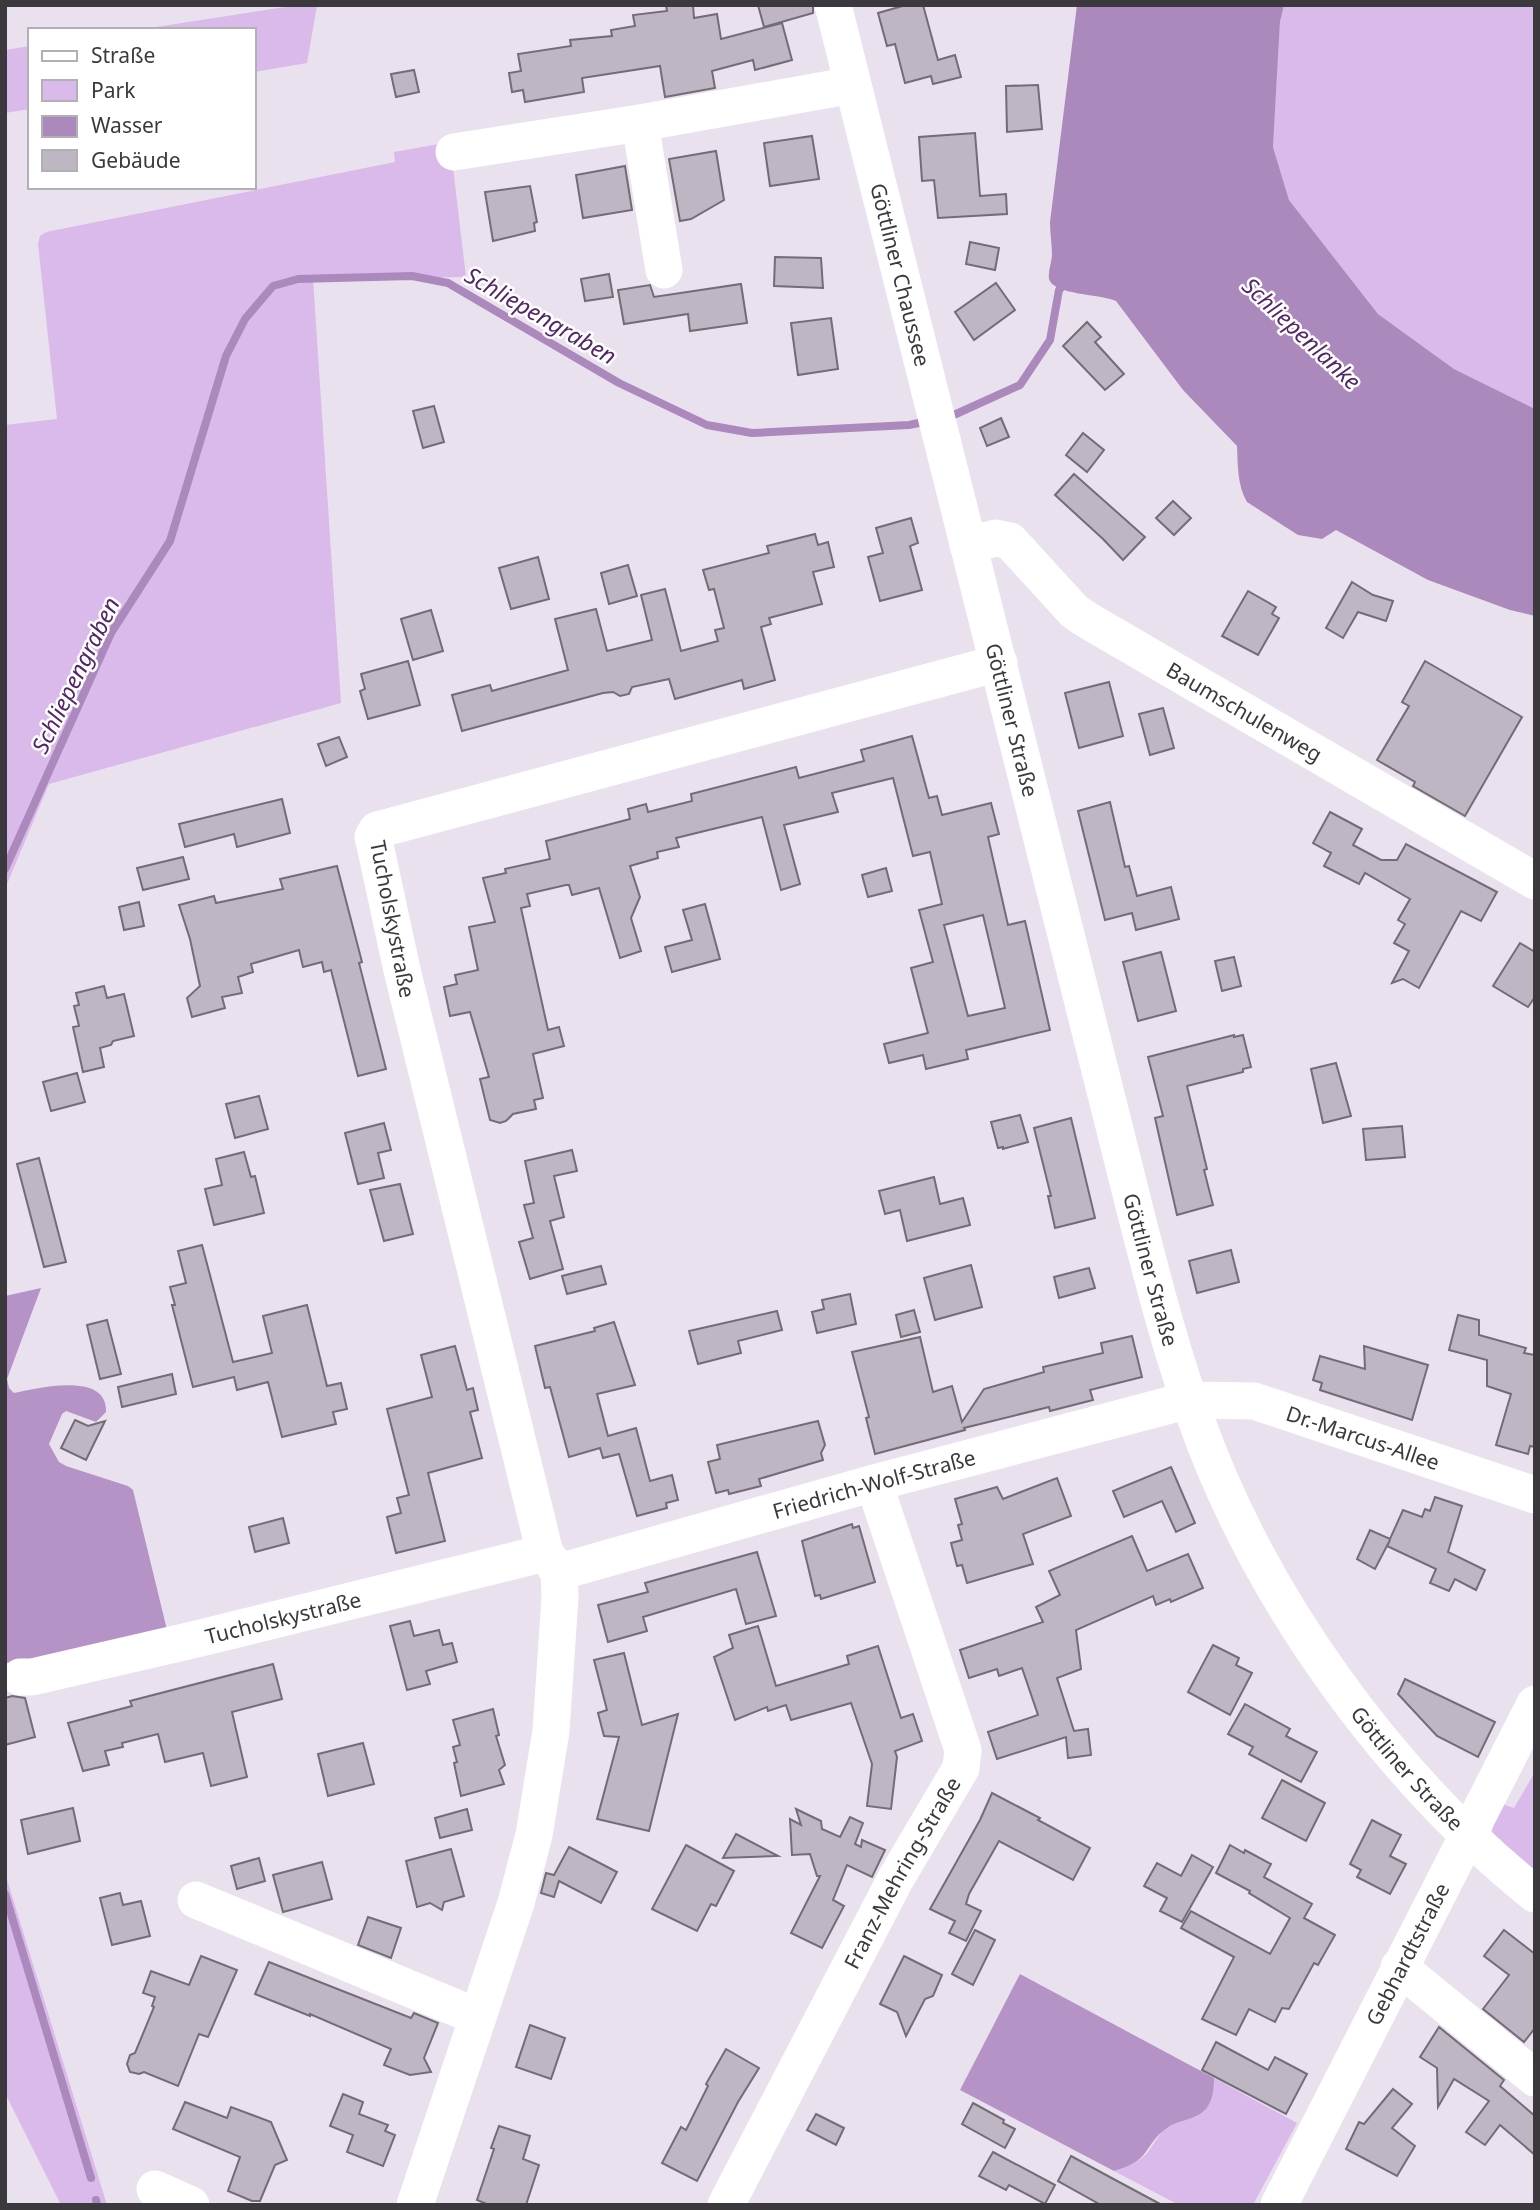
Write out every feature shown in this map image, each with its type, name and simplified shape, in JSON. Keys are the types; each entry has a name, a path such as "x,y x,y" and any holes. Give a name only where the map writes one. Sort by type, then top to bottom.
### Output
{"street":[{"name":"Göttliner Chaussee","path":"833,5 968,545"},
{"path":"454,152 640,123 853,85"},
{"path":"640,123 664,270"},
{"name":"Baumschulenweg","path":"968,545 996,538 1010,541 1074,611 1087,620 1535,881"},
{"name":"Göttliner Straße","path":"968,545 1136,1214 1189,1401 1224,1490 1311,1648 1392,1755 1495,1862 1535,1894"},
{"name":"Tucholskystraße","path":"415,2205 516,1903 534,1835 551,1731 560,1597 402,970 373,837 377,830 999,663"},
{"name":"Friedrich-Wolf-Straße","path":"552,1562 874,1483 1189,1401"},
{"name":"Dr.-Marcus-Allee","path":"1189,1401 1254,1401 1535,1495"},
{"name":"Franz-Mehring-Straße","path":"726,2205 895,1880 961,1768 963,1750 874,1483"},
{"name":"Tucholskystraße","path":"20,1677 32,1677 552,1562"},
{"name":"Gebhardtstraße","path":"1279,2205 1535,1704"},
{"path":"196,1900 478,2017"},
{"path":"1399,1967 1535,2078"},
{"path":"155,2189 191,2205"}],"green space":[{"path":"298,5 317,5 307,63 256,72 256,28 150,28"},
{"path":"1284,5 1535,5 1535,409 1454,369 1378,314 1289,200 1273,147 1280,22"},
{"path":"28,46 28,109 5,113 5,50"},
{"path":"450,142 466,277 313,279 341,703 49,784 5,889 5,425 57,419 38,244 40,236 46,232 395,162 394,152"},
{"path":"1535,1772 1535,1876 1492,1835 1493,1819 1499,1803 1514,1808"},
{"path":"5,1873 107,2205 61,2205 5,2093"},
{"path":"1214,2078 1297,2123 1253,2205 1179,2205 1114,2171 1141,2159 1162,2131 1169,2126 1197,2116 1205,2110 1212,2095"}],"shaded area":[{"path":"41,1288 7,1379 9,1388 14,1393 70,1385 96,1391 104,1399 106,1412 96,1422 66,1411 62,1414 49,1444 59,1462 66,1466 133,1490 168,1634 17,1665 5,1662 5,1296"},
{"path":"1020,1974 1214,2078 1213,2094 1206,2109 1197,2116 1167,2128 1135,2163 1114,2171 960,2090"}],"water":[{"name":"Schliepenlanke","path":"1077,5 1284,5 1280,22 1273,147 1289,200 1378,314 1454,369 1535,409 1535,616 1510,610 1428,580 1336,530 1322,539 1298,535 1247,502 1240,482 1237,446 1183,390 1116,301 1068,291 1052,284 1049,279 1052,256 1050,222"}],"building":[{"path":"666,5 693,5 694,18 717,14 721,39 782,23 792,60 755,70 753,60 712,71 715,88 665,97 660,66 582,78 584,92 525,102 523,90 512,92 509,73 521,71 518,54 571,46 570,40 612,36 611,30 635,26 633,15 667,11"},
{"path":"758,5 813,5 813,13 764,27"},
{"path":"906,5 923,5 938,60 955,55 961,77 933,84 931,76 905,83 895,44 887,46 878,13"},
{"path":"414,70 419,92 396,97 391,74"},
{"path":"1038,85 1042,129 1007,132 1006,86"},
{"path":"975,133 980,196 1006,194 1007,214 938,218 934,180 922,181 919,137"},
{"path":"812,136 819,179 770,186 764,143"},
{"path":"716,151 724,200 691,219 680,221 669,159"},
{"path":"625,166 632,210 583,218 576,175"},
{"path":"530,186 537,222 534,223 535,231 493,241 485,192"},
{"path":"970,242 999,248 995,270 966,264"},
{"path":"775,257 821,258 823,288 774,286"},
{"path":"609,274 613,297 585,301 581,279"},
{"path":"996,283 1015,310 974,340 955,312"},
{"path":"741,284 747,323 690,331 688,314 624,324 618,290 650,285 654,297"},
{"path":"831,318 838,369 798,375 791,323"},
{"path":"1087,322 1101,337 1095,342 1124,374 1105,390 1063,346"},
{"path":"434,406 444,442 423,448 413,411"},
{"path":"1001,418 1009,437 987,446 980,428"},
{"path":"1083,433 1104,450 1087,472 1066,455"},
{"path":"1074,474 1145,537 1123,560 1055,495"},
{"path":"1173,501 1191,518 1174,535 1156,518"},
{"path":"911,518 918,543 910,546 922,590 880,601 868,557 883,553 876,528"},
{"path":"815,534 818,545 828,542 834,567 813,572 822,604 769,618 771,624 761,627 775,680 744,689 742,680 675,699 669,679 632,687 629,694 620,696 613,692 603,693 462,731 452,695 490,685 492,691 568,670 555,619 596,609 607,651 652,640 641,595 665,589 681,651 718,641 715,630 724,628 714,589 709,590 703,570 769,553 767,546"},
{"path":"538,557 549,599 511,609 499,568"},
{"path":"628,565 637,596 609,604 601,573"},
{"path":"1352,582 1373,595 1393,601 1386,621 1358,612 1343,638 1326,628"},
{"path":"1248,591 1276,607 1272,614 1279,618 1258,655 1222,636"},
{"path":"431,610 443,651 413,660 401,619"},
{"path":"408,661 420,705 368,719 360,691 365,689 361,674"},
{"path":"1425,661 1522,717 1465,816 1413,786 1415,782 1377,760 1409,706 1402,702"},
{"path":"1109,682 1123,736 1079,748 1065,693"},
{"path":"1163,708 1174,748 1150,755 1139,714"},
{"path":"912,736 929,798 937,796 942,815 991,803 999,834 988,837 1008,925 1025,921 1050,1030 966,1050 968,1059 926,1069 923,1055 889,1063 884,1044 928,1033 911,968 933,962 919,910 942,904 930,852 913,856 893,778 832,793 838,812 784,825 800,884 781,890 762,817 676,838 679,847 657,852 658,858 630,866 640,897 631,918 641,951 620,958 599,888 572,895 569,885 566,885 527,894 530,906 521,908 548,1030 559,1027 564,1046 533,1054 543,1098 534,1100 536,1109 513,1114 500,1123 490,1120 480,1079 489,1077 470,1012 450,1016 444,987 457,984 455,975 478,970 469,927 495,922 483,878 506,873 505,869 550,859 546,841 630,819 628,809 646,804 648,812 692,801 691,794 796,767 799,778 864,761 861,750","holes":["983,915 1005,1008 968,1016 944,925"]},
{"path":"339,737 347,757 326,766 318,744"},
{"path":"282,799 290,833 237,847 234,834 185,847 179,824"},
{"path":"1110,802 1125,867 1129,866 1137,896 1171,887 1179,919 1136,930 1132,913 1105,920 1078,811"},
{"path":"1330,812 1362,829 1353,845 1381,860 1397,860 1406,844 1497,892 1481,921 1461,911 1419,988 1403,979 1392,983 1409,951 1394,943 1405,924 1398,920 1410,899 1365,873 1359,884 1324,866 1331,853 1313,843"},
{"path":"183,857 189,879 143,890 137,868"},
{"path":"337,866 386,1069 358,1076 331,970 324,972 322,962 303,967 299,950 251,964 253,972 238,977 242,993 222,997 225,1008 192,1017 187,998 200,986 190,939 179,905 214,896 216,903 283,889 280,879"},
{"path":"886,868 892,891 868,897 862,875"},
{"path":"139,902 144,926 124,930 119,907"},
{"path":"705,904 720,959 672,972 665,947 692,940 683,910"},
{"path":"1520,943 1535,952 1535,997 1528,1007 1493,986"},
{"path":"1161,952 1176,1011 1138,1021 1123,962"},
{"path":"1234,957 1241,986 1222,991 1215,961"},
{"path":"104,986 107,998 124,994 134,1036 113,1041 111,1045 100,1048 104,1067 83,1072 73,1027 79,1026 74,1006 79,1005 76,993"},
{"path":"1243,1035 1251,1067 1243,1069 1243,1072 1187,1086 1213,1205 1177,1215 1155,1118 1163,1116 1148,1057"},
{"path":"1336,1063 1351,1116 1323,1123 1311,1069"},
{"path":"77,1073 85,1102 51,1111 43,1082"},
{"path":"259,1096 268,1129 235,1138 226,1104"},
{"path":"1020,1115 1028,1142 998,1148 991,1122"},
{"path":"1071,1118 1095,1218 1055,1228 1048,1196 1051,1196 1034,1128"},
{"path":"384,1123 391,1150 378,1153 384,1178 358,1184 345,1133"},
{"path":"1402,1126 1405,1157 1366,1160 1363,1129"},
{"path":"572,1150 577,1171 554,1176 564,1217 550,1221 563,1269 530,1279 519,1242 533,1238 524,1205 534,1203 525,1161"},
{"path":"244,1152 251,1177 255,1176 264,1213 214,1225 205,1189 222,1185 216,1159"},
{"path":"39,1158 66,1262 44,1267 17,1164"},
{"path":"934,1177 940,1204 963,1198 970,1225 907,1241 900,1210 885,1214 879,1191"},
{"path":"400,1184 413,1234 384,1241 370,1190"},
{"path":"202,1245 233,1362 272,1353 263,1316 307,1305 327,1386 341,1383 347,1409 333,1412 336,1424 282,1437 268,1382 237,1390 234,1377 193,1387 170,1287 186,1283 178,1251"},
{"path":"1231,1250 1239,1282 1197,1293 1189,1261"},
{"path":"971,1265 982,1307 935,1320 924,1278"},
{"path":"601,1266 606,1284 567,1294 562,1276"},
{"path":"1089,1268 1095,1288 1059,1298 1054,1277"},
{"path":"850,1294 856,1324 817,1333 812,1312 824,1309 822,1300"},
{"path":"914,1310 920,1332 901,1337 896,1315"},
{"path":"777,1311 782,1330 738,1341 741,1353 698,1364 689,1331"},
{"path":"1458,1315 1479,1320 1479,1335 1526,1348 1524,1353 1535,1355 1535,1447 1530,1446 1528,1454 1496,1445 1511,1394 1487,1386 1487,1360 1449,1350"},
{"path":"107,1320 121,1374 100,1379 87,1325"},
{"path":"614,1322 635,1385 597,1394 608,1436 636,1428 650,1481 672,1475 678,1500 666,1503 667,1508 637,1516 619,1454 603,1458 600,1448 569,1457 550,1387 545,1388 535,1346 595,1331 594,1328"},
{"path":"1132,1336 1142,1377 1090,1390 1093,1400 1050,1411 1049,1407 964,1428 965,1430 875,1454 866,1418 869,1417 852,1352 920,1337 933,1392 952,1386 962,1422 984,1389 1044,1372 1043,1367 1103,1353 1101,1343"},
{"path":"455,1346 467,1390 473,1388 478,1410 470,1412 482,1458 428,1473 445,1541 396,1553 387,1517 401,1513 397,1498 409,1495 387,1409 432,1397 421,1355"},
{"path":"1364,1346 1428,1365 1412,1420 1320,1390 1322,1383 1313,1380 1320,1356 1365,1369"},
{"path":"172,1374 176,1394 122,1407 118,1387"},
{"path":"75,1420 88,1426 105,1421 86,1460 61,1448"},
{"path":"818,1421 825,1445 821,1453 823,1460 759,1479 761,1486 729,1494 728,1490 716,1493 708,1462 720,1459 717,1445"},
{"path":"1171,1467 1195,1523 1176,1532 1162,1501 1124,1517 1113,1491"},
{"path":"1057,1478 1071,1516 1023,1534 1033,1564 967,1583 962,1565 957,1566 951,1543 962,1540 958,1525 962,1524 955,1499 997,1487 1003,1499"},
{"path":"1435,1497 1462,1506 1448,1552 1485,1570 1476,1590 1455,1579 1449,1591 1430,1583 1436,1569 1387,1546 1390,1540 1375,1569 1357,1559 1370,1530 1390,1539 1403,1510 1422,1517 1425,1509 1430,1511"},
{"path":"283,1518 289,1543 255,1552 249,1527"},
{"path":"852,1524 853,1528 859,1526 875,1582 821,1599 820,1595 815,1596 802,1541"},
{"path":"1132,1536 1147,1571 1188,1554 1203,1588 1171,1602 1170,1599 1156,1605 1153,1596 1076,1630 1081,1669 1057,1678 1074,1731 1088,1729 1091,1755 1068,1758 1066,1737 997,1759 988,1732 1038,1715 1022,1668 999,1676 997,1669 969,1678 960,1650 1043,1622 1036,1607 1060,1595 1049,1571"},
{"path":"757,1552 776,1616 746,1624 736,1589 643,1617 647,1631 608,1642 598,1605 648,1592 645,1583"},
{"path":"410,1621 414,1636 439,1630 443,1645 452,1643 457,1662 426,1671 430,1684 407,1690 390,1626"},
{"path":"758,1626 776,1686 849,1664 847,1656 878,1646 901,1718 913,1714 922,1741 895,1751 897,1757 891,1809 867,1806 872,1764 851,1703 791,1720 786,1705 768,1711 767,1707 735,1720 714,1657 733,1648 729,1635"},
{"path":"1213,1645 1239,1658 1236,1665 1252,1673 1230,1715 1188,1692"},
{"path":"624,1653 642,1725 678,1714 649,1831 597,1819 619,1737 604,1736 598,1713 607,1710 594,1660"},
{"path":"273,1664 282,1699 232,1712 247,1777 211,1786 203,1753 165,1762 158,1734 122,1743 123,1747 105,1751 109,1765 83,1771 68,1723 132,1706 130,1701"},
{"path":"1405,1679 1495,1722 1478,1757 1437,1736 1398,1694"},
{"path":"5,1698 25,1698 35,1737 5,1745"},
{"path":"1245,1704 1290,1729 1286,1736 1317,1752 1301,1782 1249,1754 1253,1747 1228,1734"},
{"path":"493,1709 499,1735 496,1736 505,1765 499,1770 504,1784 461,1796 453,1747 460,1745 453,1720"},
{"path":"363,1743 374,1784 328,1796 318,1754"},
{"path":"1282,1780 1325,1803 1306,1841 1262,1818"},
{"path":"992,1793 1090,1848 1073,1880 999,1841 969,1894 966,1904 981,1911 966,1941 949,1933 955,1921 930,1909 980,1820"},
{"path":"73,1808 80,1841 28,1854 21,1820"},
{"path":"467,1809 472,1830 440,1838 435,1818"},
{"path":"796,1809 821,1821 822,1829 840,1837 850,1817 863,1823 855,1844 861,1847 862,1840 885,1850 872,1877 847,1865 833,1900 844,1906 822,1948 791,1933 820,1876 817,1876 810,1854 792,1855 790,1819 801,1825"},
{"path":"1372,1820 1401,1835 1390,1856 1406,1864 1390,1894 1357,1877 1361,1870 1350,1864"},
{"path":"736,1834 778,1856 723,1858"},
{"path":"686,1845 734,1871 716,1906 711,1904 697,1931 652,1909"},
{"path":"1230,1845 1271,1864 1264,1877 1312,1904 1304,1918 1335,1935 1318,1965 1314,1963 1289,2009 1282,2008 1275,2022 1249,2009 1236,2035 1202,2019 1234,1957 1181,1928 1191,1911 1270,1954 1290,1918 1249,1893 1250,1891 1216,1873"},
{"path":"569,1847 617,1872 601,1903 559,1881 554,1897 541,1893 546,1873 554,1875"},
{"path":"451,1849 464,1896 444,1902 442,1910 430,1903 417,1907 406,1861"},
{"path":"1192,1855 1213,1867 1182,1922 1160,1911 1167,1898 1144,1886 1157,1863 1181,1876"},
{"path":"259,1858 265,1881 237,1889 231,1866"},
{"path":"322,1862 332,1899 283,1912 273,1875"},
{"path":"120,1893 123,1905 141,1901 150,1936 112,1945 100,1898"},
{"path":"368,1917 401,1928 391,1958 358,1945"},
{"path":"975,1930 995,1940 973,1985 952,1974"},
{"path":"1504,1930 1535,1954 1535,2028 1524,2042 1483,2009 1509,1975 1484,1956"},
{"path":"201,1956 237,1970 208,2037 199,2034 178,2086 144,2072 130,2072 127,2064 130,2055 135,2053 154,2007 155,1997 143,1993 151,1971 189,1985"},
{"path":"904,1956 942,1975 933,1996 925,1999 906,2036 897,2012 880,2004"},
{"path":"269,1962 411,2018 414,2013 438,2023 424,2058 431,2072 410,2075 384,2065 391,2049 255,1994"},
{"path":"530,2025 565,2038 551,2079 516,2067"},
{"path":"1439,2027 1504,2080 1500,2086 1535,2116 1535,2155 1500,2125 1485,2145 1466,2132 1489,2101 1454,2079 1438,2107 1437,2068 1420,2057"},
{"path":"1216,2042 1268,2070 1275,2057 1307,2074 1286,2114 1202,2070"},
{"path":"726,2049 759,2068 697,2181 662,2163 681,2127 686,2130 708,2086 706,2084"},
{"path":"1393,2089 1412,2104 1392,2128 1415,2146 1397,2176 1346,2149 1359,2122 1364,2124"},
{"path":"343,2094 363,2102 359,2114 388,2125 385,2131 395,2135 383,2166 347,2152 353,2135 330,2126"},
{"path":"185,2102 227,2118 231,2107 271,2122 287,2160 275,2165 260,2201 252,2201 228,2191 240,2157 173,2129"},
{"path":"973,2103 1015,2129 1005,2148 962,2124"},
{"path":"816,2114 844,2128 836,2145 807,2130"},
{"path":"499,2126 530,2136 523,2159 539,2165 526,2205 489,2205 477,2200"},
{"path":"993,2152 1055,2185 1045,2204 1009,2185 1006,2190 979,2176"},
{"path":"1071,2156 1162,2205 1101,2205 1058,2181"}],"waterway":[{"name":"Schliepengraben","path":"5,869 111,633 170,541 226,356 245,319 273,286 298,279 412,276 448,283 619,383 707,425 752,433 909,425 928,421"},
{"name":"Schliepengraben","path":"944,417 1020,385 1050,340 1059,290 1066,283"},
{"path":"5,1894 91,2178"},
{"path":"96,2200 97,2205"}]}
